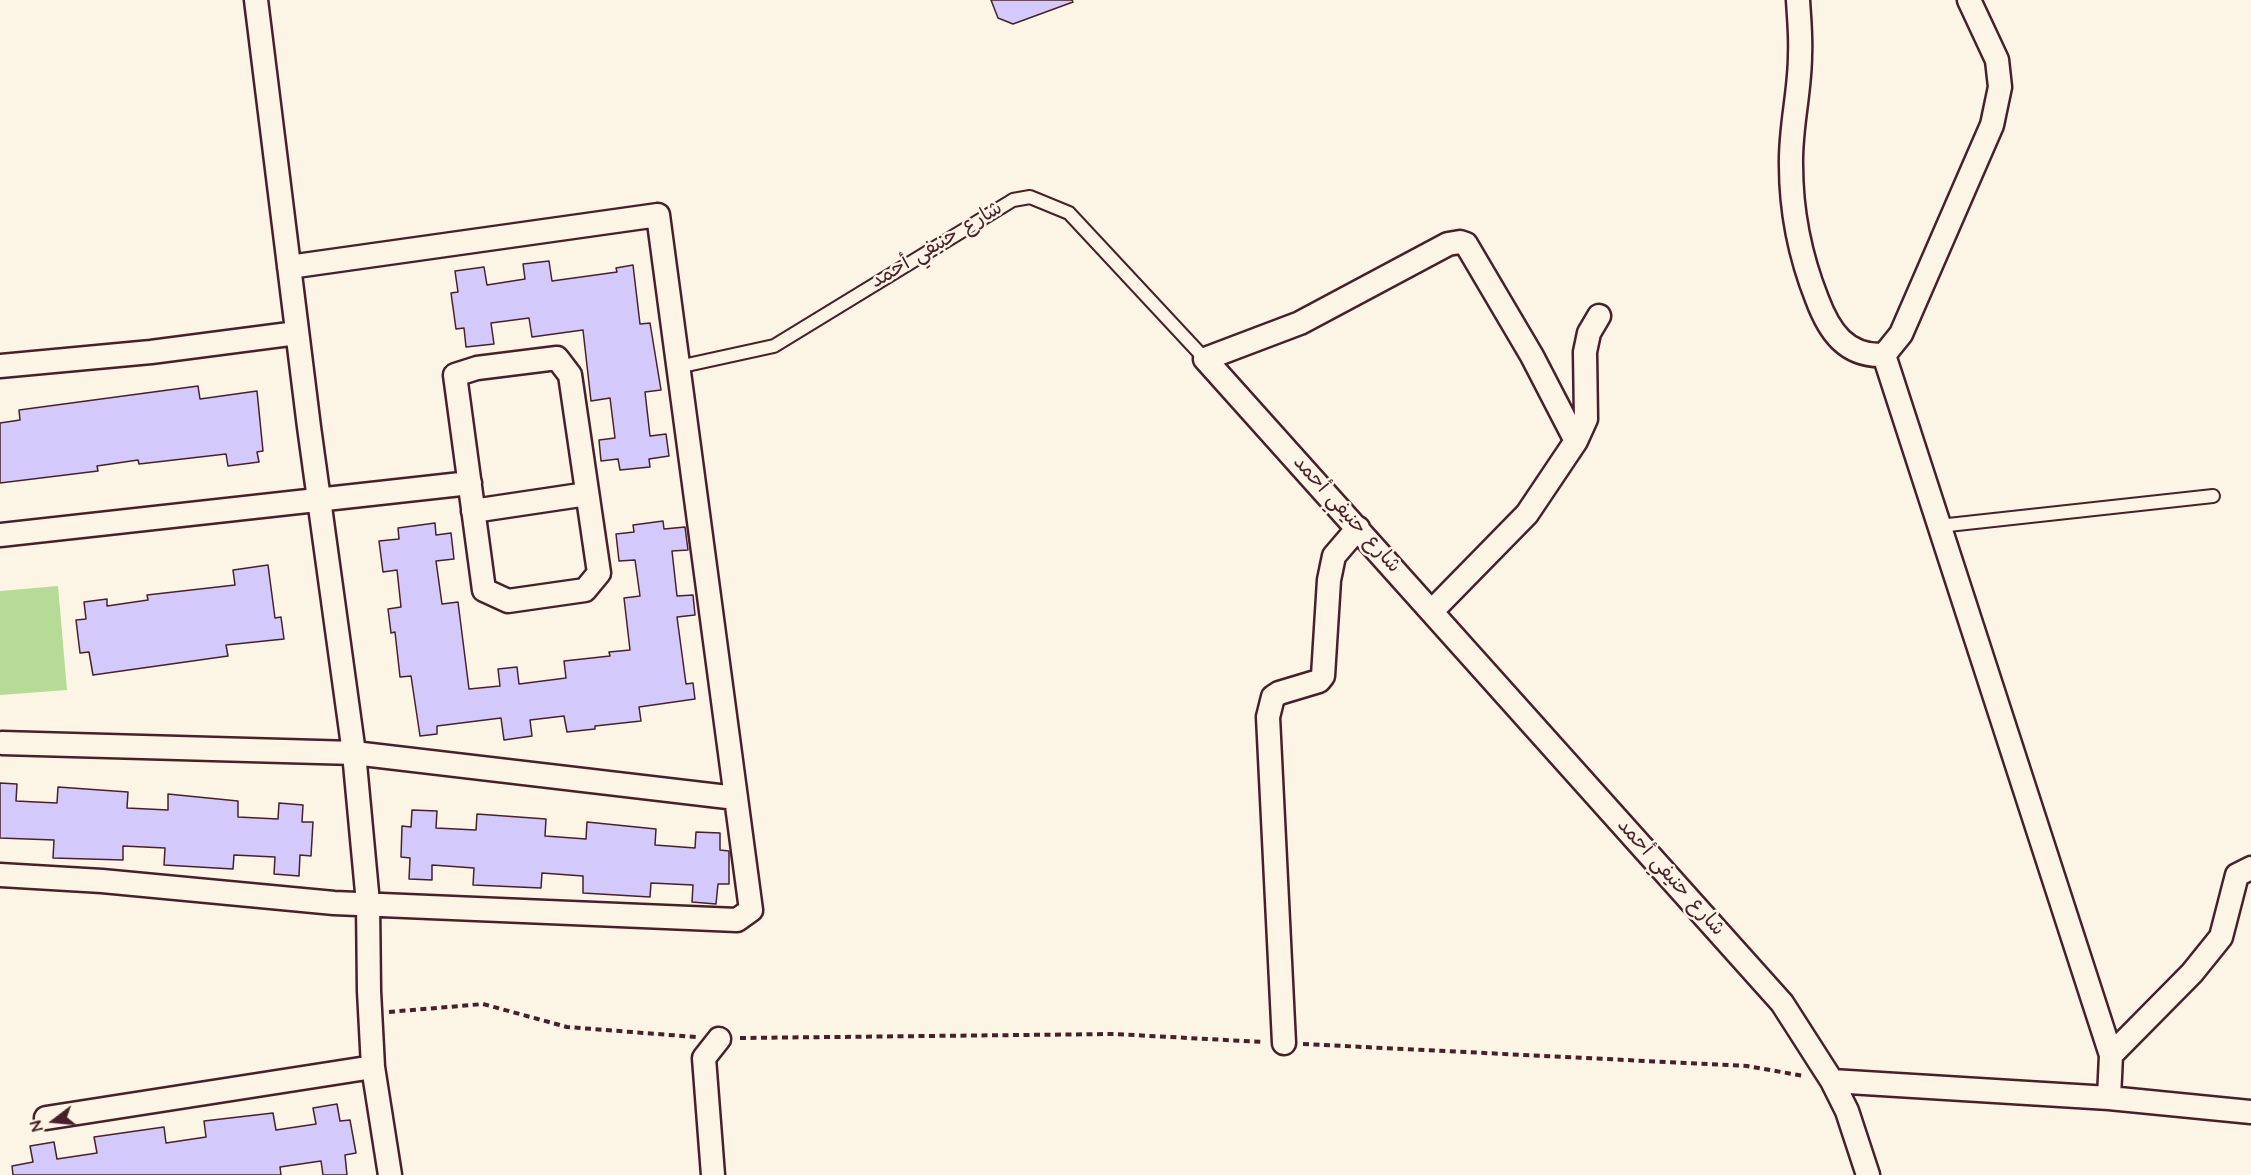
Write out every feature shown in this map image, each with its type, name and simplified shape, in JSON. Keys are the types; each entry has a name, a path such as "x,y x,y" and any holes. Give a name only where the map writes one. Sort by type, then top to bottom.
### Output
{"street":[{"path":"256,0 297,333 354,753 368,903 373,1067 390,1175"},
{"path":"1798,0 1801,56 1791,163 1793,212 1803,264 1826,324 1839,341 1869,356 1884,355 1901,334 1992,125 2000,87 1997,60 1969,0"},
{"path":"0,875 102,880 334,903 737,920 751,910 658,215 289,267"},
{"path":"1205,359 1300,323 1448,244 1460,242 1466,244 1526,346 1576,441"},
{"path":"1432,611 1527,514 1576,441 1586,419 1585,352 1589,333 1599,316"},
{"path":"0,366 151,352 297,333"},
{"path":"1884,355 2111,1055 2109,1098"},
{"path":"557,358 570,375 587,494 599,573 585,590 508,601 484,590 455,375 477,368 557,358"},
{"name":"شارع حنيفي أحمد","path":"1205,359 1782,1004 1832,1081 1846,1111 1868,1175"},
{"path":"0,535 470,483"},
{"path":"473,511 587,494"},
{"path":"1284,1043 1269,706 1273,697 1279,693 1319,681 1323,676 1329,580 1334,556 1358,528"},
{"path":"2,742 354,753 736,798"},
{"path":"2111,1055 2192,973 2221,937 2237,876 2251,868"},
{"path":"713,1175 704,1058 719,1039"},
{"path":"46,1118 373,1067"},
{"path":"1832,1081 2109,1098 2251,1112"}],"lane":[{"name":"شارع حنيفي أحمد","path":"678,367 774,346 1013,200 1030,197 1069,213 1205,359"},
{"path":"1940,526 2213,496"}],"path":[{"path":"370,1014 483,1004 567,1027 719,1039"}],"green space":[{"path":"58,586 67,690 0,695 0,591"}],"building":[{"path":"991,0 1072,0 1073,2 1013,24 998,18"},
{"path":"549,261 552,281 617,272 616,268 633,265 640,324 650,323 661,390 645,392 650,436 666,434 669,456 649,459 650,467 620,470 618,459 601,461 599,440 615,438 610,398 591,401 583,330 532,337 529,318 491,323 494,344 466,347 464,328 456,329 451,293 458,292 455,271 484,267 487,285 525,279 523,264"},
{"path":"198,386 200,399 257,391 263,451 257,452 259,462 228,466 226,454 139,464 138,460 97,466 98,471 0,483 0,423 20,420 19,410"},
{"path":"663,521 664,529 685,527 688,550 672,551 677,596 693,595 695,615 677,617 686,684 693,683 695,699 639,707 641,721 595,726 595,729 567,732 564,716 530,720 532,736 504,740 501,718 437,726 437,734 420,736 411,676 400,677 395,632 391,633 388,609 401,607 397,570 383,572 379,541 399,539 398,528 435,523 436,535 451,533 454,559 436,561 442,604 458,602 469,689 500,686 498,669 517,667 519,684 566,678 564,661 610,656 609,652 630,650 624,598 640,596 635,560 619,561 616,534 634,532 633,525"},
{"path":"268,565 275,618 281,617 284,639 226,645 228,656 93,675 89,652 80,653 76,620 86,619 84,602 107,599 107,606 148,600 147,595 235,585 233,570"},
{"path":"0,783 17,784 16,801 57,803 58,787 128,792 127,808 168,810 168,794 238,801 238,817 278,819 279,803 303,805 302,822 313,822 311,856 300,855 299,876 274,874 275,857 234,855 233,869 164,865 165,848 123,846 123,860 53,858 54,840 0,838"},
{"path":"412,810 437,811 436,828 476,830 477,814 546,819 545,836 586,839 587,822 656,829 655,845 695,848 696,832 720,833 720,850 729,851 729,884 718,884 716,904 692,902 693,885 651,883 650,897 583,893 583,876 542,873 541,888 473,885 474,868 432,865 432,880 409,879 410,858 401,857 402,826 411,827"},
{"path":"337,1104 340,1121 350,1120 356,1153 345,1155 347,1175 323,1175 321,1161 280,1167 281,1175 13,1175 12,1166 33,1162 30,1146 54,1142 57,1159 97,1153 94,1137 164,1127 166,1143 206,1137 204,1121 273,1113 276,1130 316,1124 313,1108"}]}
